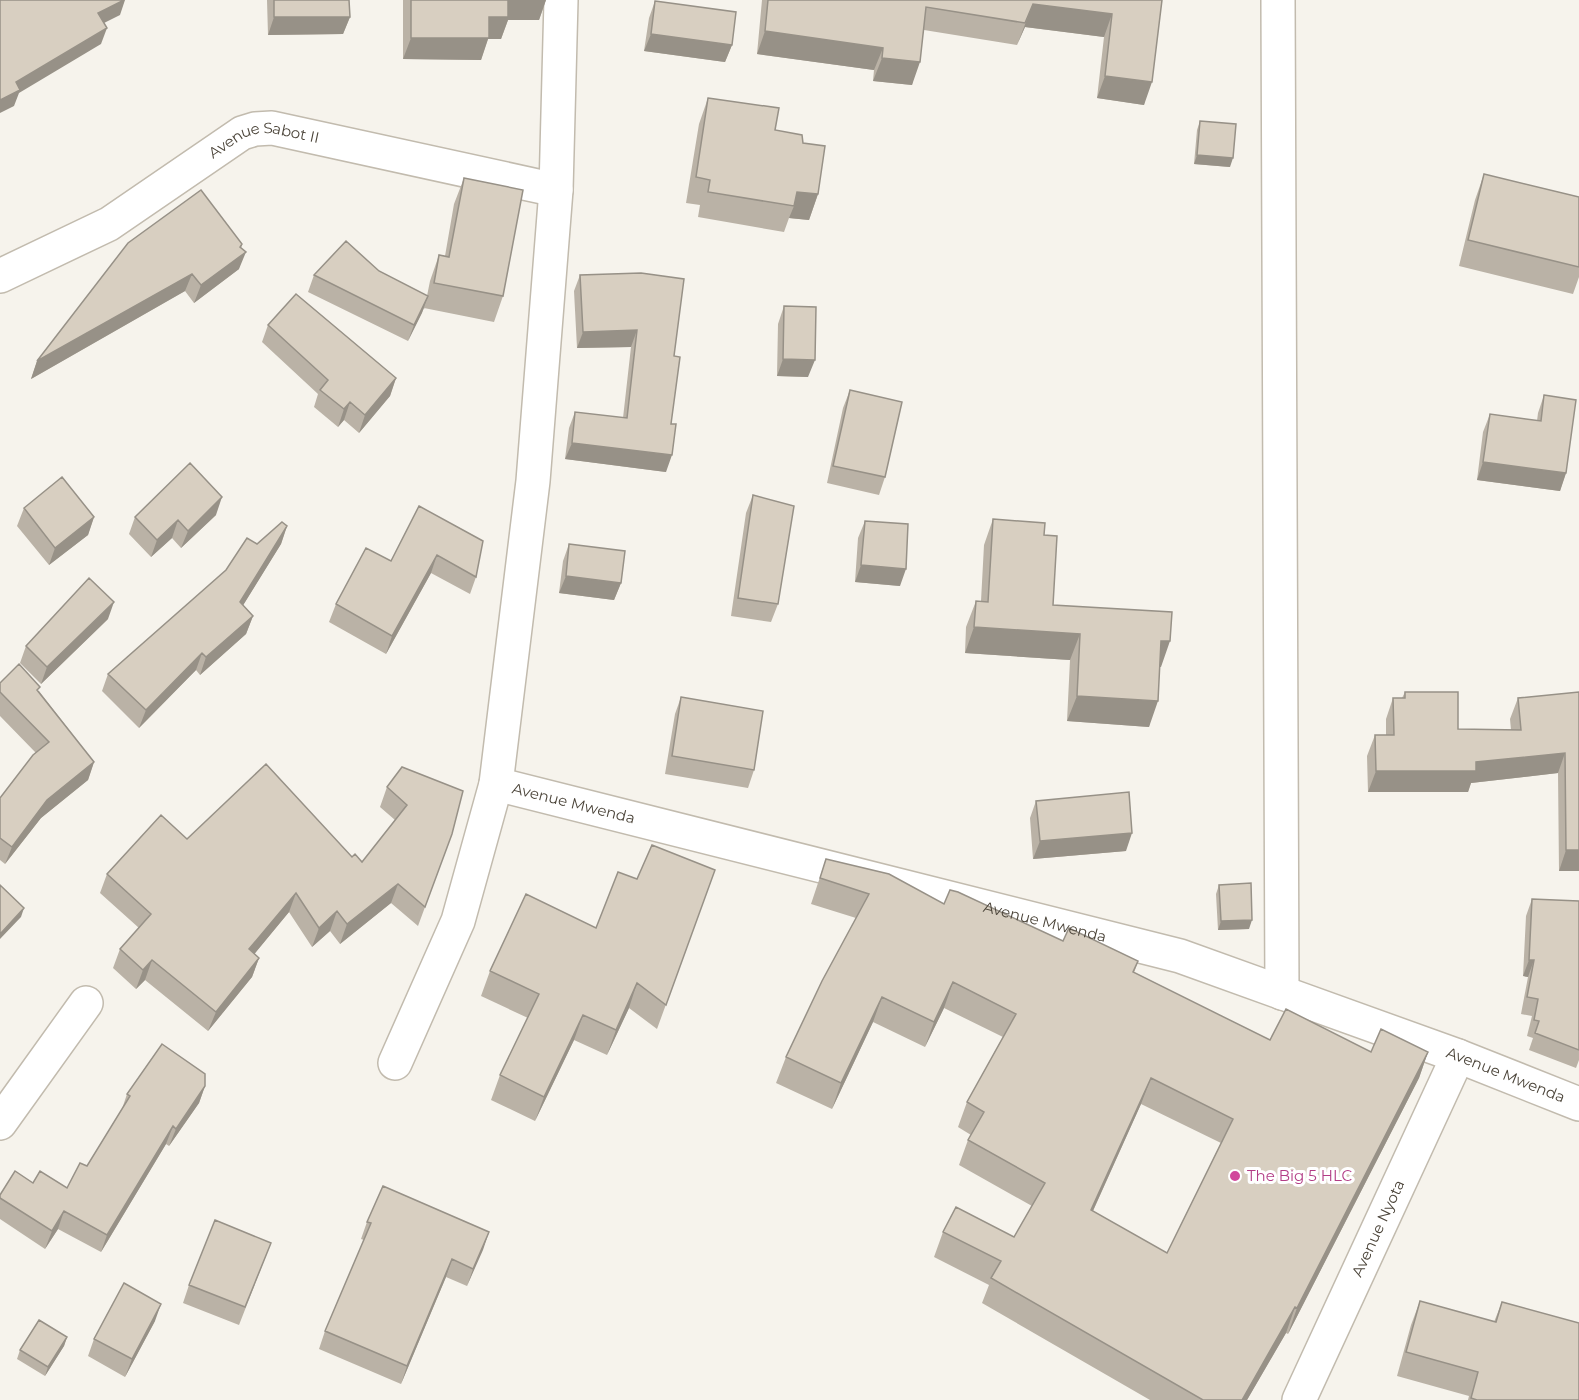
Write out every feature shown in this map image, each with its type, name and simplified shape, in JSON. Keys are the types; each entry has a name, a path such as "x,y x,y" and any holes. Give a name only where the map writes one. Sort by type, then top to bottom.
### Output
{"street":[{"path":"395,1063 458,921 496,784 533,481 556,190 561,0"},
{"path":"1278,0 1282,993"},
{"name":"Avenue Sabot II","path":"0,276 109,224 242,133 255,129 272,128 556,190"},
{"name":"Avenue Mwenda","path":"496,784 1180,956 1458,1056 1579,1104"},
{"path":"0,1123 86,1003"},
{"name":"Avenue Nyota","path":"1299,1400 1458,1056"}],"building":[{"path":"0,0 124,0 98,13 107,28 16,82 20,90 0,100"},
{"path":"274,0 349,0 350,17 274,17"},
{"path":"411,0 508,0 508,17 489,17 489,38 411,38"},
{"path":"768,0 1162,0 1152,82 1105,76 1112,14 1033,4 1025,23 926,7 920,62 882,58 883,48 765,31"},
{"path":"655,1 736,12 732,45 651,34"},
{"path":"708,98 779,108 775,130 802,135 803,143 825,146 818,194 797,192 794,206 708,192 710,180 696,177"},
{"path":"1200,121 1236,124 1233,158 1197,155"},
{"path":"1484,174 1579,197 1579,267 1468,240"},
{"path":"464,178 523,190 503,296 434,283 439,255 449,257"},
{"path":"201,190 242,244 240,247 246,252 201,285 192,274 37,361 128,243"},
{"path":"346,241 379,271 428,296 414,325 314,275"},
{"path":"641,273 684,279 674,356 680,357 671,424 676,424 672,455 572,443 575,412 627,418 637,330 583,332 580,275"},
{"path":"296,294 396,378 365,415 350,402 344,409 320,390 328,380 268,325"},
{"path":"784,306 816,307 815,360 783,359"},
{"path":"850,390 902,402 885,477 833,466"},
{"path":"1544,395 1576,400 1566,473 1483,462 1490,414 1541,421"},
{"path":"190,463 222,497 188,531 178,520 157,540 135,517"},
{"path":"62,477 94,517 55,548 24,508"},
{"path":"753,495 794,506 778,604 738,598"},
{"path":"419,506 483,541 476,577 437,555 392,636 336,604 366,548 391,561"},
{"path":"993,519 1045,523 1044,535 1057,536 1053,605 1172,612 1170,641 1161,641 1158,701 1077,696 1080,634 974,627 976,601 988,602"},
{"path":"865,521 908,524 906,569 861,565"},
{"path":"282,522 287,526 240,602 253,616 206,657 202,653 146,710 108,674 226,570 247,538 257,544"},
{"path":"569,544 625,551 621,583 566,576"},
{"path":"89,578 114,602 47,667 26,646"},
{"path":"19,664 40,687 37,690 94,762 47,800 12,847 0,838 0,798 33,755 49,742 0,692 0,683"},
{"path":"1405,692 1458,692 1458,729 1521,730 1518,698 1579,692 1579,850 1566,850 1565,753 1476,762 1476,771 1376,771 1375,735 1394,735 1393,698 1405,698"},
{"path":"681,697 763,711 754,770 672,756"},
{"path":"266,764 352,857 355,854 362,862 407,805 387,787 402,767 463,791 452,834 425,907 398,884 347,924 337,911 319,928 296,893 249,949 259,958 216,1012 152,960 143,970 120,949 151,914 107,874 161,815 187,839"},
{"path":"1129,792 1132,833 1040,841 1036,801"},
{"path":"652,845 715,870 666,1005 637,983 616,1030 583,1015 544,1097 500,1075 539,994 490,971 526,894 596,928 618,872 637,879"},
{"path":"826,859 889,874 944,904 950,890 958,892 1063,941 1069,928 1138,961 1133,972 1270,1040 1286,1009 1371,1052 1381,1029 1428,1052 1297,1308 1295,1307 1242,1400 1203,1400 991,1278 1001,1261 943,1232 956,1207 1014,1237 1045,1183 968,1140 984,1112 967,1102 1016,1014 953,982 934,1022 882,997 841,1083 786,1057 822,981 869,894 820,878","holes":["1151,1078 1233,1119 1167,1253 1091,1210"]},
{"path":"1251,883 1252,920 1221,921 1219,885"},
{"path":"0,885 24,908 0,934"},
{"path":"1532,899 1579,901 1579,1050 1535,1033 1539,1021 1534,1020 1538,999 1527,997 1534,960 1529,960"},
{"path":"162,1044 205,1074 205,1086 176,1129 173,1126 107,1235 64,1211 52,1231 0,1198 15,1171 33,1183 40,1171 67,1188 80,1163 87,1166 130,1096 127,1094"},
{"path":"383,1186 489,1232 473,1269 452,1259 407,1366 325,1331 371,1223 367,1222"},
{"path":"215,1220 271,1243 245,1307 189,1285"},
{"path":"124,1283 161,1304 132,1359 94,1339"},
{"path":"1420,1301 1496,1322 1502,1302 1579,1323 1579,1400 1477,1400 1471,1398 1478,1372 1406,1352"},
{"path":"39,1320 67,1337 48,1367 20,1350"}],"place":[{"name":"The Big 5 HLC","path":"1235,1176"}]}
